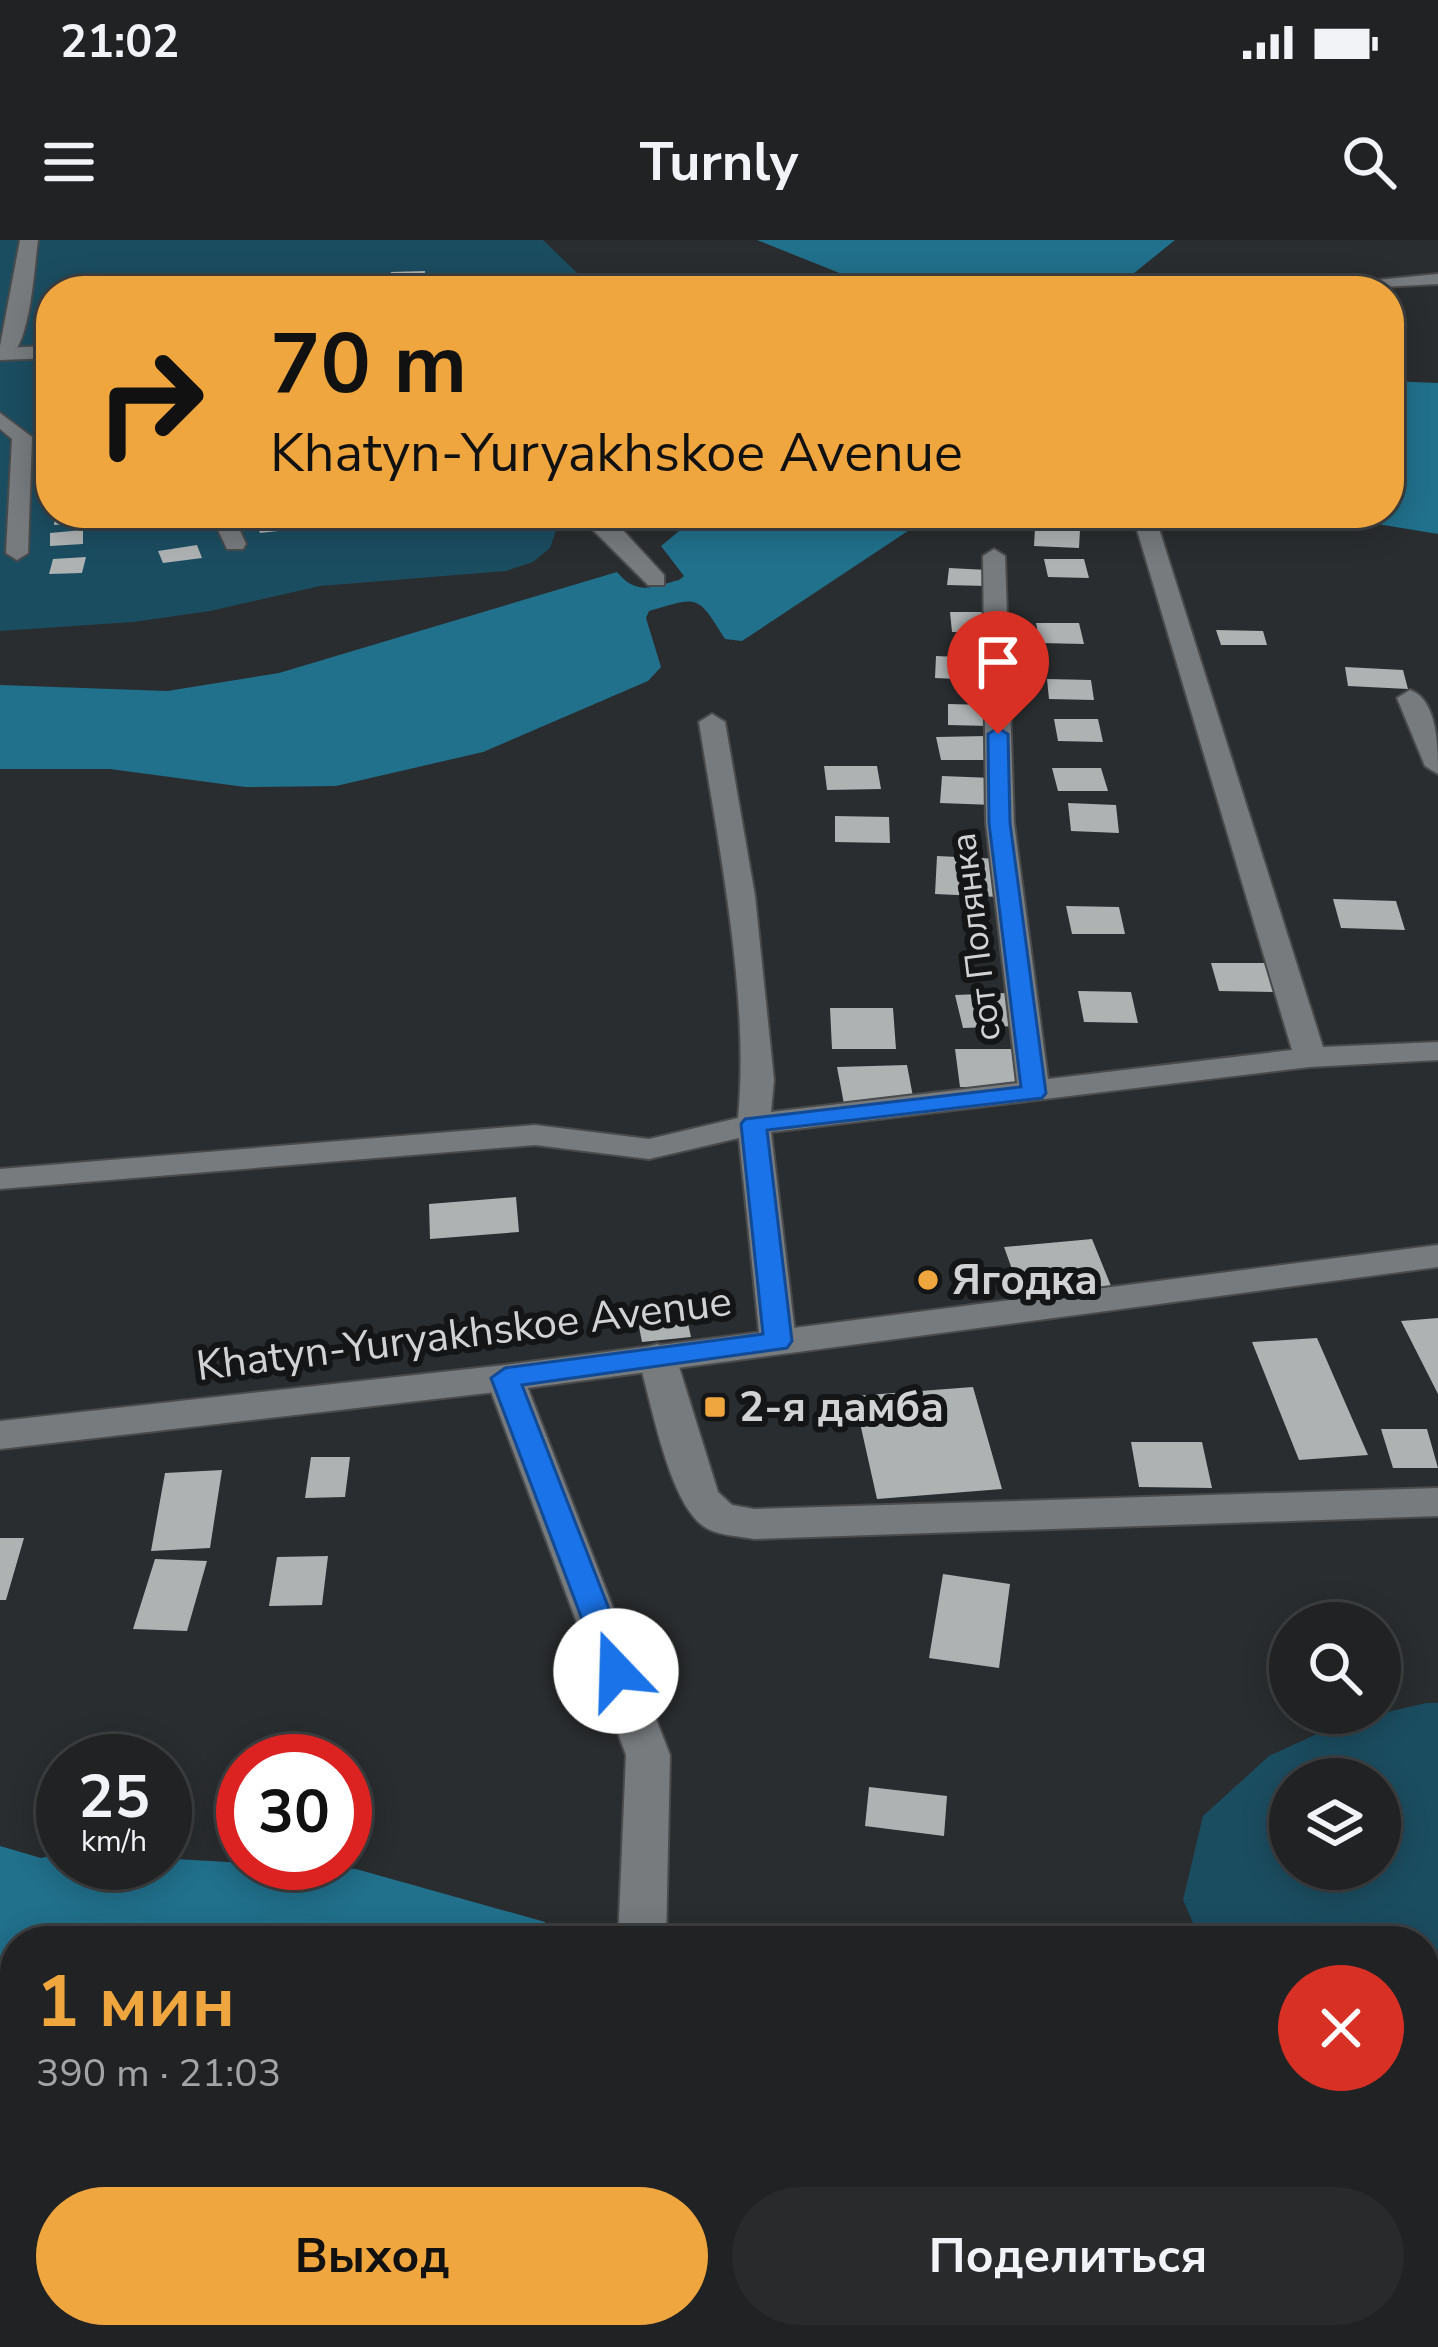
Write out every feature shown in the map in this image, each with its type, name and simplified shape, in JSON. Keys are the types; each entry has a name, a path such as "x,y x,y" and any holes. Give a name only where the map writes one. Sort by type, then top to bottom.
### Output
{"street":[{"path":"29,240 16,328 3,354 36,353"},
{"path":"1404,282 1438,279"},
{"path":"0,419 22,437 17,553"},
{"path":"228,528 235,544"},
{"path":"604,528 656,580"},
{"path":"1148,528 1310,1057"},
{"name":"сот Полянка","path":"994,556 1000,823 1034,1093"},
{"path":"1410,698 1438,766"},
{"path":"712,722 741,896 758,1080 754,1124 778,1341"},
{"name":"сот Полянка","path":"0,1179 536,1135 649,1149 754,1124 1310,1057 1438,1052"},
{"name":"Khatyn-Yuryakhskoe Avenue","path":"0,1435 505,1378 1438,1256"},
{"path":"657,1357 700,1499 720,1518 754,1524 1438,1502"},
{"path":"505,1378 648,1755 643,1926"}],"shaded area":[{"path":"0,240 543,240 580,276 36,276 36,528 557,528 550,548 533,562 506,571 320,586 210,611 133,622 0,631"},
{"path":"757,240 1175,240 1124,276 847,276"},
{"path":"1404,382 1438,383 1438,534 1402,528"},
{"path":"683,528 912,528 742,641 725,639 695,602 649,611 646,618 661,667 648,681 483,752 336,786 245,787 110,769 0,769 0,685 167,691 279,673 617,572 645,588 679,580 684,576 661,546"},
{"path":"1438,1703 1438,1926 1194,1926 1183,1900 1203,1816 1269,1756 1317,1734 1401,1734 1401,1709"},
{"path":"0,1846 36,1857 36,1890 192,1890 192,1860 216,1861 216,1890 372,1890 372,1873 546,1926 0,1926"}],"building":[{"path":"425,271 425,276 390,276 391,272"},
{"path":"258,528 297,529 260,533"},
{"path":"1035,528 1080,530 1079,548 1034,546"},
{"path":"83,530 83,544 50,546 50,533"},
{"path":"197,545 202,558 163,563 158,551"},
{"path":"86,557 82,573 49,574 53,559"},
{"path":"1044,559 1084,559 1089,578 1048,577"},
{"path":"949,568 988,570 987,586 947,585"},
{"path":"950,612 991,612 993,633 952,632"},
{"path":"1036,623 1079,623 1084,644 1040,643"},
{"path":"1216,630 1263,631 1267,645 1221,645"},
{"path":"936,656 979,658 980,680 935,678"},
{"path":"1345,667 1403,670 1408,689 1348,686"},
{"path":"1047,679 1091,680 1094,700 1049,699"},
{"path":"948,704 988,705 989,726 948,725"},
{"path":"1054,719 1098,719 1103,742 1058,741"},
{"path":"987,736 992,760 941,760 936,737"},
{"path":"824,766 877,766 881,789 827,790"},
{"path":"1052,768 1101,768 1108,791 1058,791"},
{"path":"942,776 993,778 993,805 940,803"},
{"path":"1068,803 1116,805 1119,833 1071,831"},
{"path":"835,816 889,817 890,843 835,842"},
{"path":"937,856 1000,859 999,897 935,894"},
{"path":"1333,899 1396,901 1405,930 1341,928"},
{"path":"1066,906 1119,907 1125,934 1072,934"},
{"path":"1211,963 1267,963 1275,992 1219,991"},
{"path":"1078,991 1131,992 1138,1023 1084,1022"},
{"path":"1008,993 1017,1026 963,1028 955,995"},
{"path":"830,1008 893,1008 896,1049 832,1049"},
{"path":"955,1049 1021,1049 1027,1087 960,1087"},
{"path":"907,1065 914,1102 844,1104 837,1067"},
{"path":"516,1197 519,1232 430,1239 429,1204"},
{"path":"1092,1239 1111,1286 1021,1294 1004,1247"},
{"path":"683,1301 691,1337 642,1342 635,1306"},
{"path":"1438,1318 1438,1394 1401,1321"},
{"path":"1317,1338 1368,1455 1299,1460 1252,1342"},
{"path":"973,1387 1002,1489 877,1499 854,1396"},
{"path":"1381,1429 1427,1429 1438,1468 1393,1468"},
{"path":"1131,1442 1202,1442 1212,1488 1139,1487"},
{"path":"311,1457 350,1457 345,1497 305,1498"},
{"path":"222,1470 210,1548 151,1551 165,1473"},
{"path":"0,1538 24,1538 6,1600 0,1600"},
{"path":"328,1556 322,1605 269,1606 277,1557"},
{"path":"155,1559 207,1561 187,1631 133,1629"},
{"path":"943,1574 1010,1584 999,1668 929,1658"},
{"path":"869,1787 947,1796 944,1836 865,1826"}],"place":[{"name":"Ягодка","path":"928,1280"},
{"name":"2-я дамба","path":"715,1407"}],"route":[{"path":"616,1671 505,1378 778,1341 754,1124 1034,1093 1000,823 998,734"}]}
